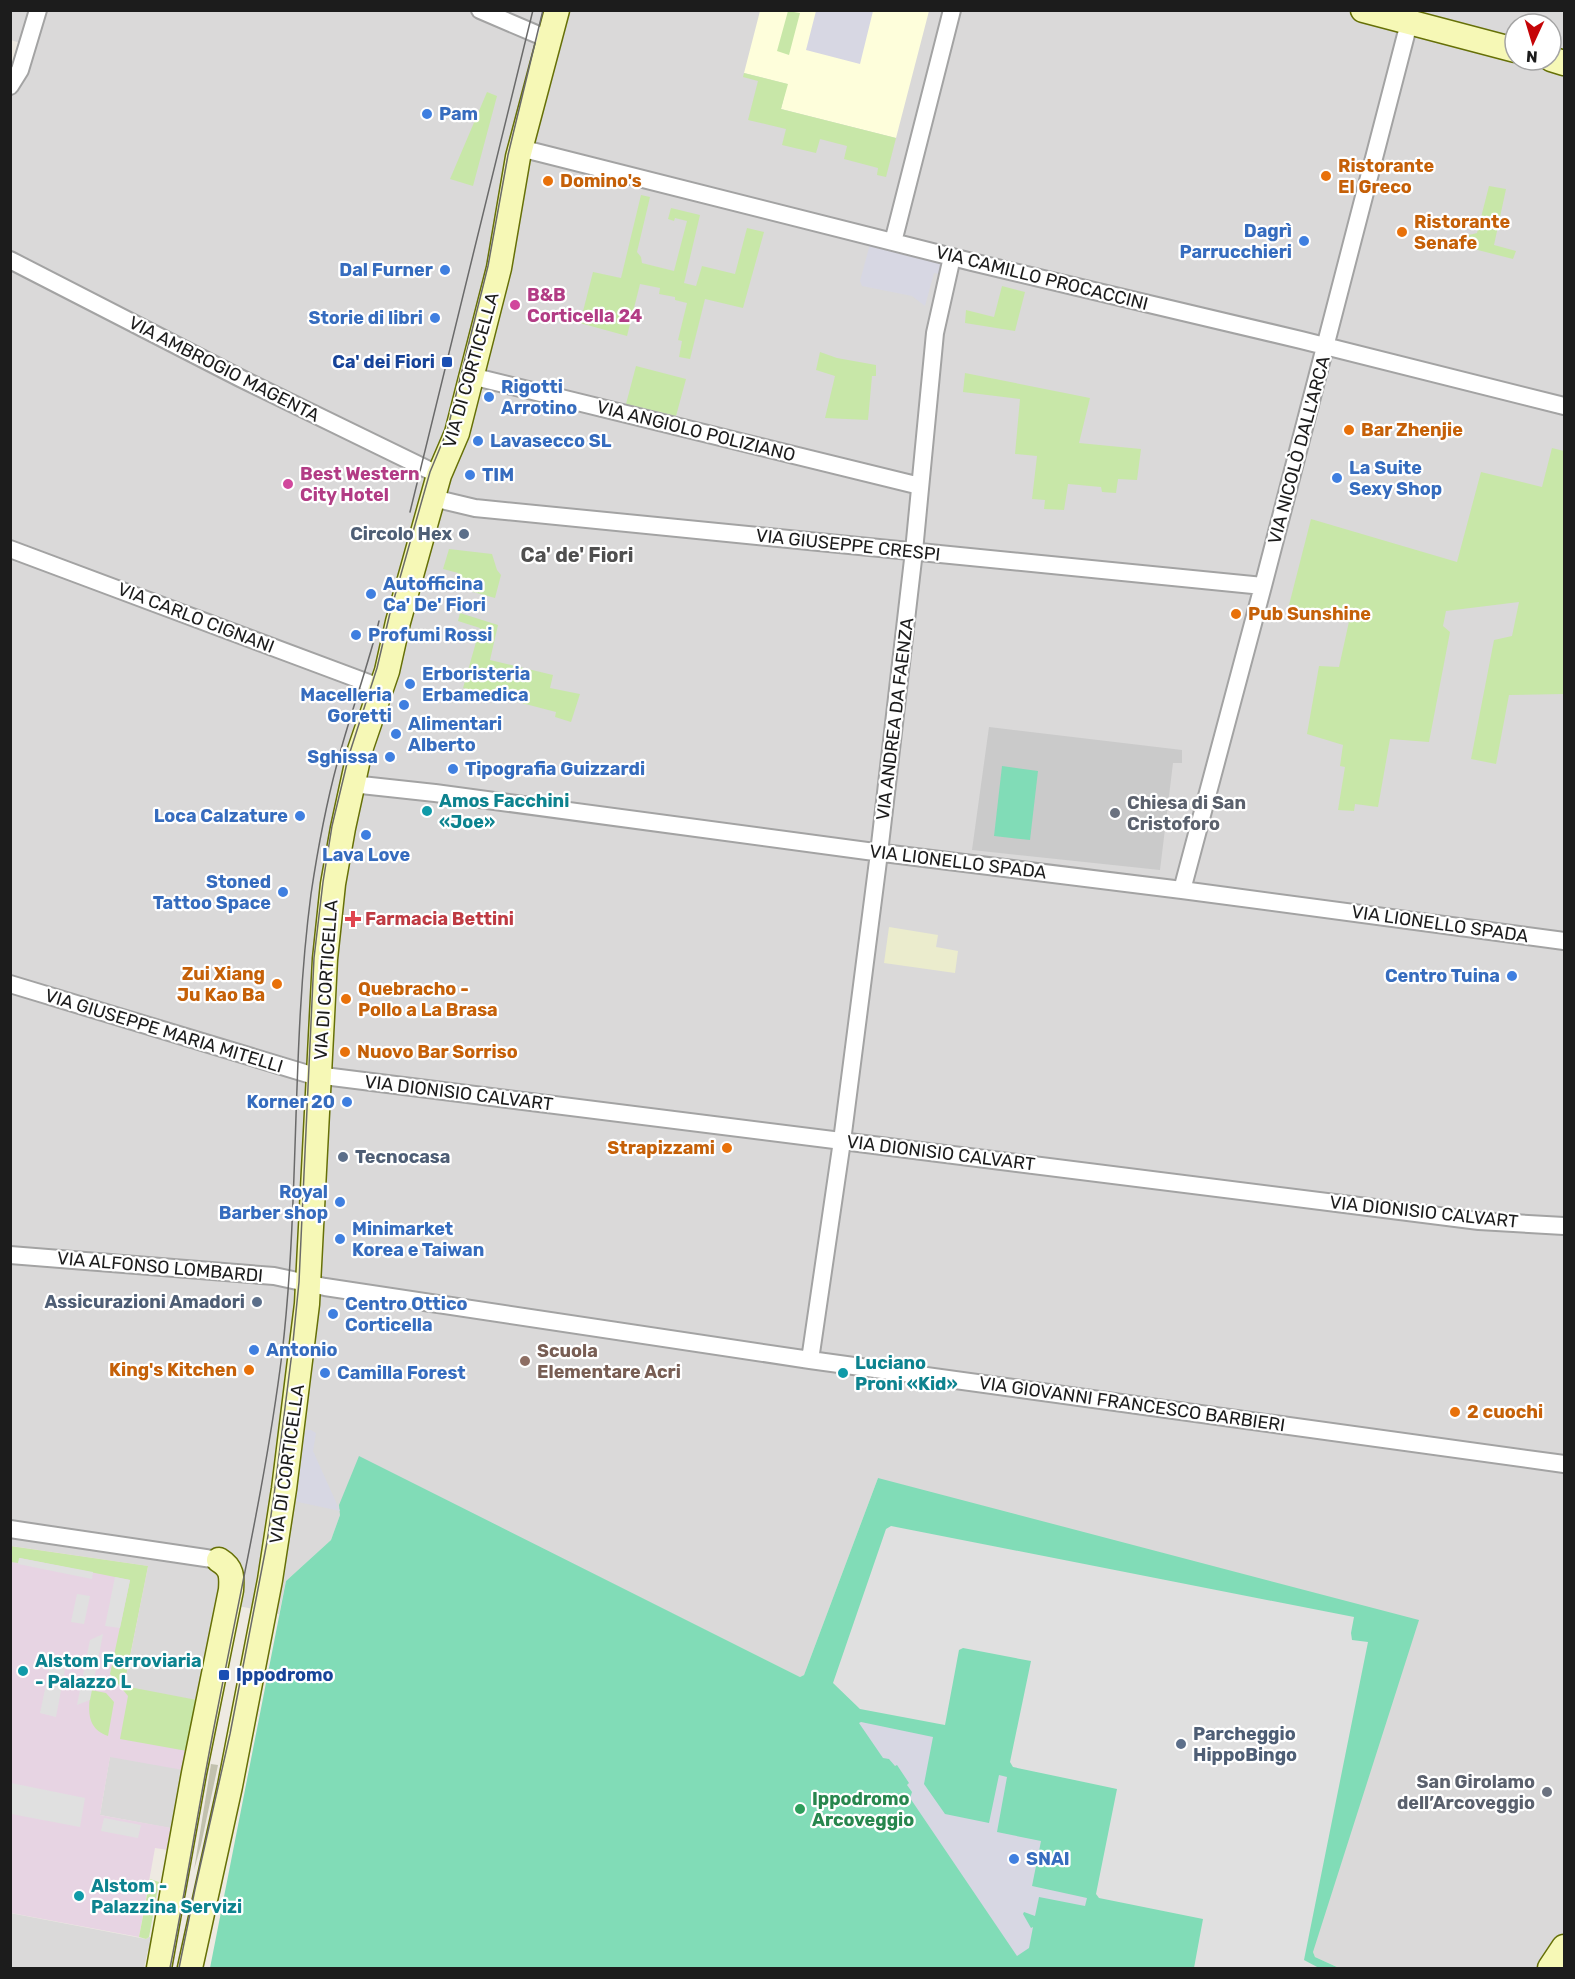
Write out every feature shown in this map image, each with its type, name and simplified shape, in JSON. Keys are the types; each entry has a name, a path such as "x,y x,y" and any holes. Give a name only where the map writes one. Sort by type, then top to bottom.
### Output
{"main road":[{"name":"VIA DI CORTICELLA","path":"190,1968 230,1786 272,1565 302,1352 309,1284 323,981 336,863 360,750 382,688 436,487 457,433 499,268 520,148 556,10"},
{"path":"1363,10 1410,17 1503,46"},
{"path":"159,1968 194,1773 231,1590 230,1570 219,1560"},
{"path":"1550,1968 1564,1947"}],"street":[{"path":"10,86 20,70 38,10"},
{"path":"480,10 541,36 548,43"},
{"path":"893,242 952,10"},
{"name":"VIA NICOLÒ DALL'ARCA","path":"1182,890 1410,17"},
{"name":"VIA CAMILLO PROCACCINI","path":"520,148 952,257 1564,406"},
{"name":"VIA ANDREA DA FAENZA","path":"810,1360 842,1141 879,853 914,551 935,333 952,257"},
{"name":"VIA AMBROGIO MAGENTA","path":"10,261 240,378 436,487"},
{"name":"VIA ANGIOLO POLIZIANO","path":"471,376 920,486"},
{"name":"VIA GIUSEPPE CRESPI","path":"436,487 475,508 1263,586"},
{"name":"VIA CARLO CIGNANI","path":"10,549 382,688"},
{"name":"VIA LIONELLO SPADA","path":"352,784 1564,941"},
{"name":"VIA GIUSEPPE MARIA MITELLI","path":"10,984 292,1071 319,1076"},
{"name":"VIA DIONISIO CALVART","path":"319,1076 1479,1221 1564,1226"},
{"name":"VIA ALFONSO LOMBARDI","path":"10,1255 274,1276 309,1284"},
{"name":"VIA GIOVANNI FRANCESCO BARBIERI","path":"309,1284 810,1360 1564,1464"},
{"path":"10,1529 219,1560"}],"shaded area":[{"path":"11,11 1564,11 1564,1968 1339,1968 1315,1957 1313,1952 878,1478 804,1675 800,1677 555,1555 340,1510 331,1540 286,1581 279,1614 228,1604 175,1829 100,1815 110,1756 196,1701 124,1687 148,1566 11,1546 10,93 32,47 11,40"},
{"path":"760,11 929,11 896,138 781,109 787,84 744,73"},
{"path":"816,11 873,11 860,64 806,50"},
{"path":"870,244 942,264 940,274 934,273 925,306 912,296 862,286 860,281"},
{"path":"989,727 1182,750 1182,763 1173,763 1160,870 972,850"},
{"path":"889,927 938,935 936,947 958,951 955,973 884,963"},
{"path":"307,1430 316,1433 313,1451 340,1511 298,1502 293,1497 301,1436"},
{"name":"Parcheggio HippoBingo","path":"891,1526 1354,1617 1352,1640 1368,1642 1304,1960 1319,1968 1194,1968 1203,1919 1099,1898 1096,1894 1117,1789 1013,1767 1010,1762 1031,1661 963,1648 959,1650 945,1725 860,1709 833,1683 886,1529"},
{"path":"11,1546 148,1566 124,1687 197,1700 183,1770 110,1757 100,1815 172,1828 168,1850 155,1848 139,1937 11,1913"},
{"path":"19,1558 93,1572 92,1579 18,1564"},
{"path":"115,1577 130,1580 120,1628 105,1626"},
{"path":"77,1594 90,1596 84,1624 71,1622"},
{"path":"103,1634 90,1700 77,1705 90,1640"},
{"path":"52,1656 67,1659 56,1717 40,1713"},
{"path":"859,1723 933,1737 924,1784 945,1814 989,1823 999,1775 1007,1777 997,1832 1041,1841 1032,1886 1087,1898 1085,1906 1039,1897 1035,1916 1024,1912 1023,1914 1031,1928 1033,1927 1029,1948 1017,1956 910,1798 912,1792 907,1785 909,1783 897,1765 883,1758"},
{"path":"211,1764 218,1765 194,1870"},
{"path":"11,1783 85,1798 80,1827 11,1814"},
{"path":"104,1818 141,1825 138,1838 101,1831"},
{"path":"10,1913 146,1939 156,1938 151,1951 148,1950 144,1968 11,1968"}],"green space":[{"path":"788,11 800,13 789,55 777,51"},
{"path":"744,73 788,84 781,109 896,138 886,177 877,175 878,168 844,159 847,146 820,139 816,153 782,145 786,129 748,120 758,81 743,77"},
{"path":"487,92 497,96 473,186 450,179"},
{"path":"1489,186 1506,189 1494,245 1516,251 1513,259 1466,247 1469,235 1477,233"},
{"path":"641,195 650,197 637,252 642,263 674,271 687,221 668,219 671,208 700,215 684,283 696,286 702,266 735,274 747,228 764,232 743,308 705,299 690,359 679,357 682,341 678,340 687,303 675,300 675,297 659,294 660,288 640,284 627,336 580,323 593,272 621,278"},
{"path":"1002,286 1025,292 1015,331 965,323 966,310 994,317"},
{"path":"820,352 837,358 876,365 876,376 872,376 868,420 825,418 835,376 816,370"},
{"path":"636,366 686,379 676,416 626,404"},
{"path":"965,373 1090,398 1079,443 1141,449 1137,480 1118,479 1116,493 1102,492 1101,487 1068,484 1064,510 1044,509 1045,500 1032,499 1037,456 1015,454 1020,399 963,392"},
{"path":"1552,448 1564,451 1564,694 1509,695 1496,764 1471,759 1494,640 1512,636 1519,602 1446,611 1443,626 1450,632 1429,742 1390,739 1378,807 1355,804 1354,811 1338,810 1345,767 1340,766 1343,745 1307,734 1319,666 1339,667 1350,617 1288,609 1311,519 1457,562 1481,472 1542,487"},
{"path":"449,549 492,554 501,575 495,598 455,587 458,573 443,569"},
{"path":"460,613 498,625 490,660 553,675 550,688 580,694 571,722 555,717 556,712 463,688 480,628 458,621"},
{"path":"1002,766 1038,771 1030,840 994,836"},
{"name":"Ippodromo Arcoveggio","path":"359,1456 800,1677 804,1675 878,1478 1419,1620 1313,1952 1315,1957 1339,1968 210,1968 286,1581 331,1540 340,1515 339,1505"},
{"path":"10,1546 148,1566 124,1686 197,1700 187,1751 120,1739 128,1696 110,1674 130,1580 20,1558 18,1563 11,1562"},
{"path":"91,1690 106,1693 114,1702 108,1736 96,1729 90,1718"},
{"path":"150,1879 159,1882 149,1937 146,1939 139,1937"}],"tram line":[{"path":"410,512 533,10"},
{"path":"179,1968 230,1734 274,1495 299,1282 314,958 332,826 349,755 377,668 390,613 430,472 447,431 488,266 508,155 543,10"},
{"path":"170,1968 261,1489 282,1354 288,1297 301,1008 311,894 335,770 379,621"}],"place":[{"name":"Pam","path":"427,114"},
{"name":"Ristorante El Greco","path":"1326,176"},
{"name":"Domino's","path":"548,181"},
{"name":"Ristorante Senafe","path":"1402,232"},
{"name":"Dagrì Parrucchieri","path":"1304,241"},
{"name":"Dal Furner","path":"445,270"},
{"name":"B&B Corticella 24","path":"515,305"},
{"name":"Storie di libri","path":"435,318"},
{"name":"Ca' dei Fiori","path":"447,362"},
{"name":"Rigotti Arrotino","path":"489,397"},
{"name":"Bar Zhenjie","path":"1349,430"},
{"name":"Lavasecco SL","path":"478,441"},
{"name":"TIM","path":"470,475"},
{"name":"La Suite Sexy Shop","path":"1337,478"},
{"name":"Best Western City Hotel","path":"288,484"},
{"name":"Circolo Hex","path":"464,534"},
{"name":"Autofficina Ca' De' Fiori","path":"371,594"},
{"name":"Pub Sunshine","path":"1236,614"},
{"name":"Profumi Rossi","path":"356,635"},
{"name":"Erboristeria Erbamedica","path":"410,684"},
{"name":"Macelleria Goretti","path":"404,705"},
{"name":"Alimentari Alberto","path":"396,734"},
{"name":"Sghissa","path":"390,757"},
{"name":"Tipografia Guizzardi","path":"453,769"},
{"name":"Amos Facchini «Joe»","path":"427,811"},
{"name":"Chiesa di San Cristoforo","path":"1115,813"},
{"name":"Loca Calzature","path":"300,816"},
{"name":"Lava Love","path":"366,835"},
{"name":"Stoned Tattoo Space","path":"283,892"},
{"name":"Farmacia Bettini","path":"353,919"},
{"name":"Centro Tuina","path":"1512,976"},
{"name":"Zui Xiang Ju Kao Ba","path":"277,984"},
{"name":"Quebracho - Pollo a La Brasa","path":"346,999"},
{"name":"Nuovo Bar Sorriso","path":"345,1052"},
{"name":"Korner 20","path":"347,1102"},
{"name":"Strapizzami","path":"727,1148"},
{"name":"Tecnocasa","path":"343,1157"},
{"name":"Royal Barber shop","path":"340,1202"},
{"name":"Minimarket Korea e Taiwan","path":"340,1239"},
{"name":"Assicurazioni Amadori","path":"257,1302"},
{"name":"Centro Ottico Corticella","path":"333,1314"},
{"name":"Antonio","path":"254,1350"},
{"name":"Scuola Elementare Acri","path":"525,1361"},
{"name":"King's Kitchen","path":"249,1370"},
{"name":"Camilla Forest","path":"325,1373"},
{"name":"Luciano Proni «Kid»","path":"843,1373"},
{"name":"2 cuochi","path":"1455,1412"},
{"name":"Alstom Ferroviaria - Palazzo L","path":"23,1671"},
{"name":"Ippodromo","path":"224,1675"},
{"name":"Parcheggio HippoBingo","path":"1181,1744"},
{"name":"San Girolamo dell’Arcoveggio","path":"1547,1792"},
{"name":"Ippodromo Arcoveggio","path":"800,1809"},
{"name":"SNAI","path":"1014,1859"},
{"name":"Alstom - Palazzina Servizi","path":"79,1896"}],"district":[{"name":"Ca' de' Fiori","path":"577,555"}]}
